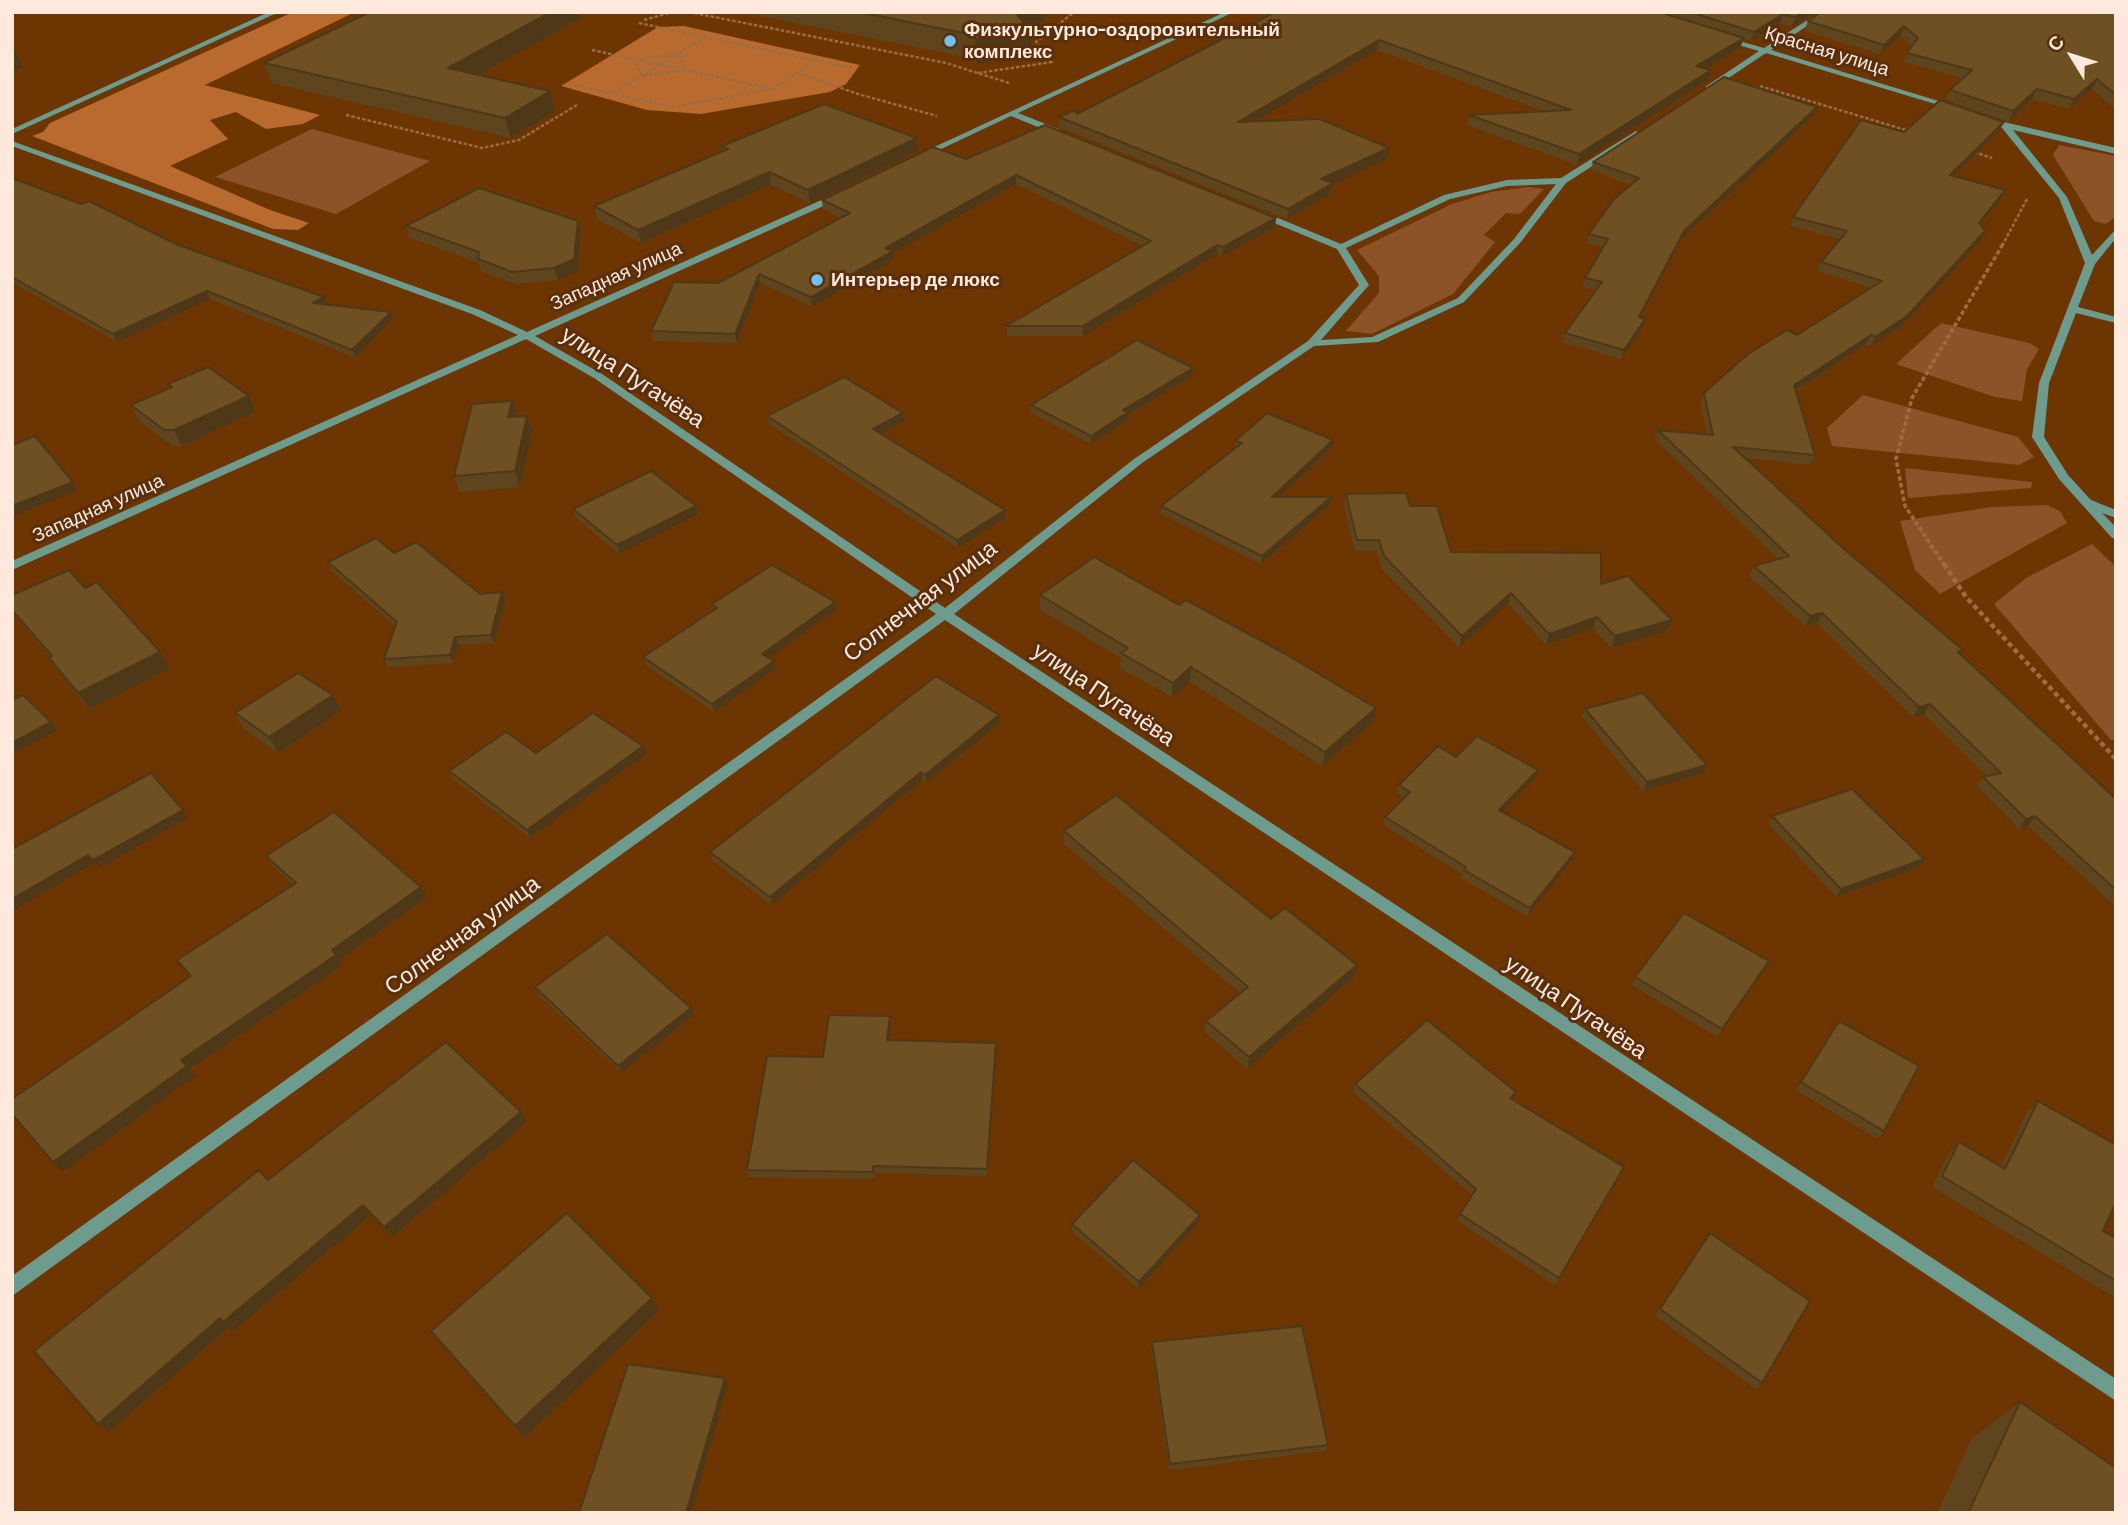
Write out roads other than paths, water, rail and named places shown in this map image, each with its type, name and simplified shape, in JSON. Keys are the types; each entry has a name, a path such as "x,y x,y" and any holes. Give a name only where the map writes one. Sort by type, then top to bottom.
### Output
{"street":[{"path":"12,132 276,12"},
{"path":"906,163 1231,12"},
{"path":"1703,91 1825,12"},
{"name":"Красная улица","path":"1715,36 1958,110"},
{"path":"1010,113 1074,138"},
{"path":"1970,114 2005,127 2116,151"},
{"path":"2005,127 2063,197 2090,263"},
{"path":"1312,344 1374,340 1461,300 1517,241 1563,181 1645,129"},
{"name":"улица Пугачёва","path":"12,143 476,312 526,335 598,376 945,614 2116,1391"},
{"path":"1252,211 1341,247 1447,197 1507,183 1563,181"},
{"name":"Западная улица","path":"12,566 846,192"},
{"path":"2116,232 2090,263 2045,383 2038,437 2081,500 2116,535"},
{"name":"Солнечная улица","path":"12,1287 945,614 1138,461 1312,344 1364,285 1341,247"},
{"path":"2073,309 2116,320"},
{"path":"2081,500 2116,507"},
{"path":"2081,500 2116,514"}],"place":[{"name":"Физкультурно-оздоровительный комплекс","path":"950,41"},
{"name":"Интерьер де люкс","path":"817,280"}]}
